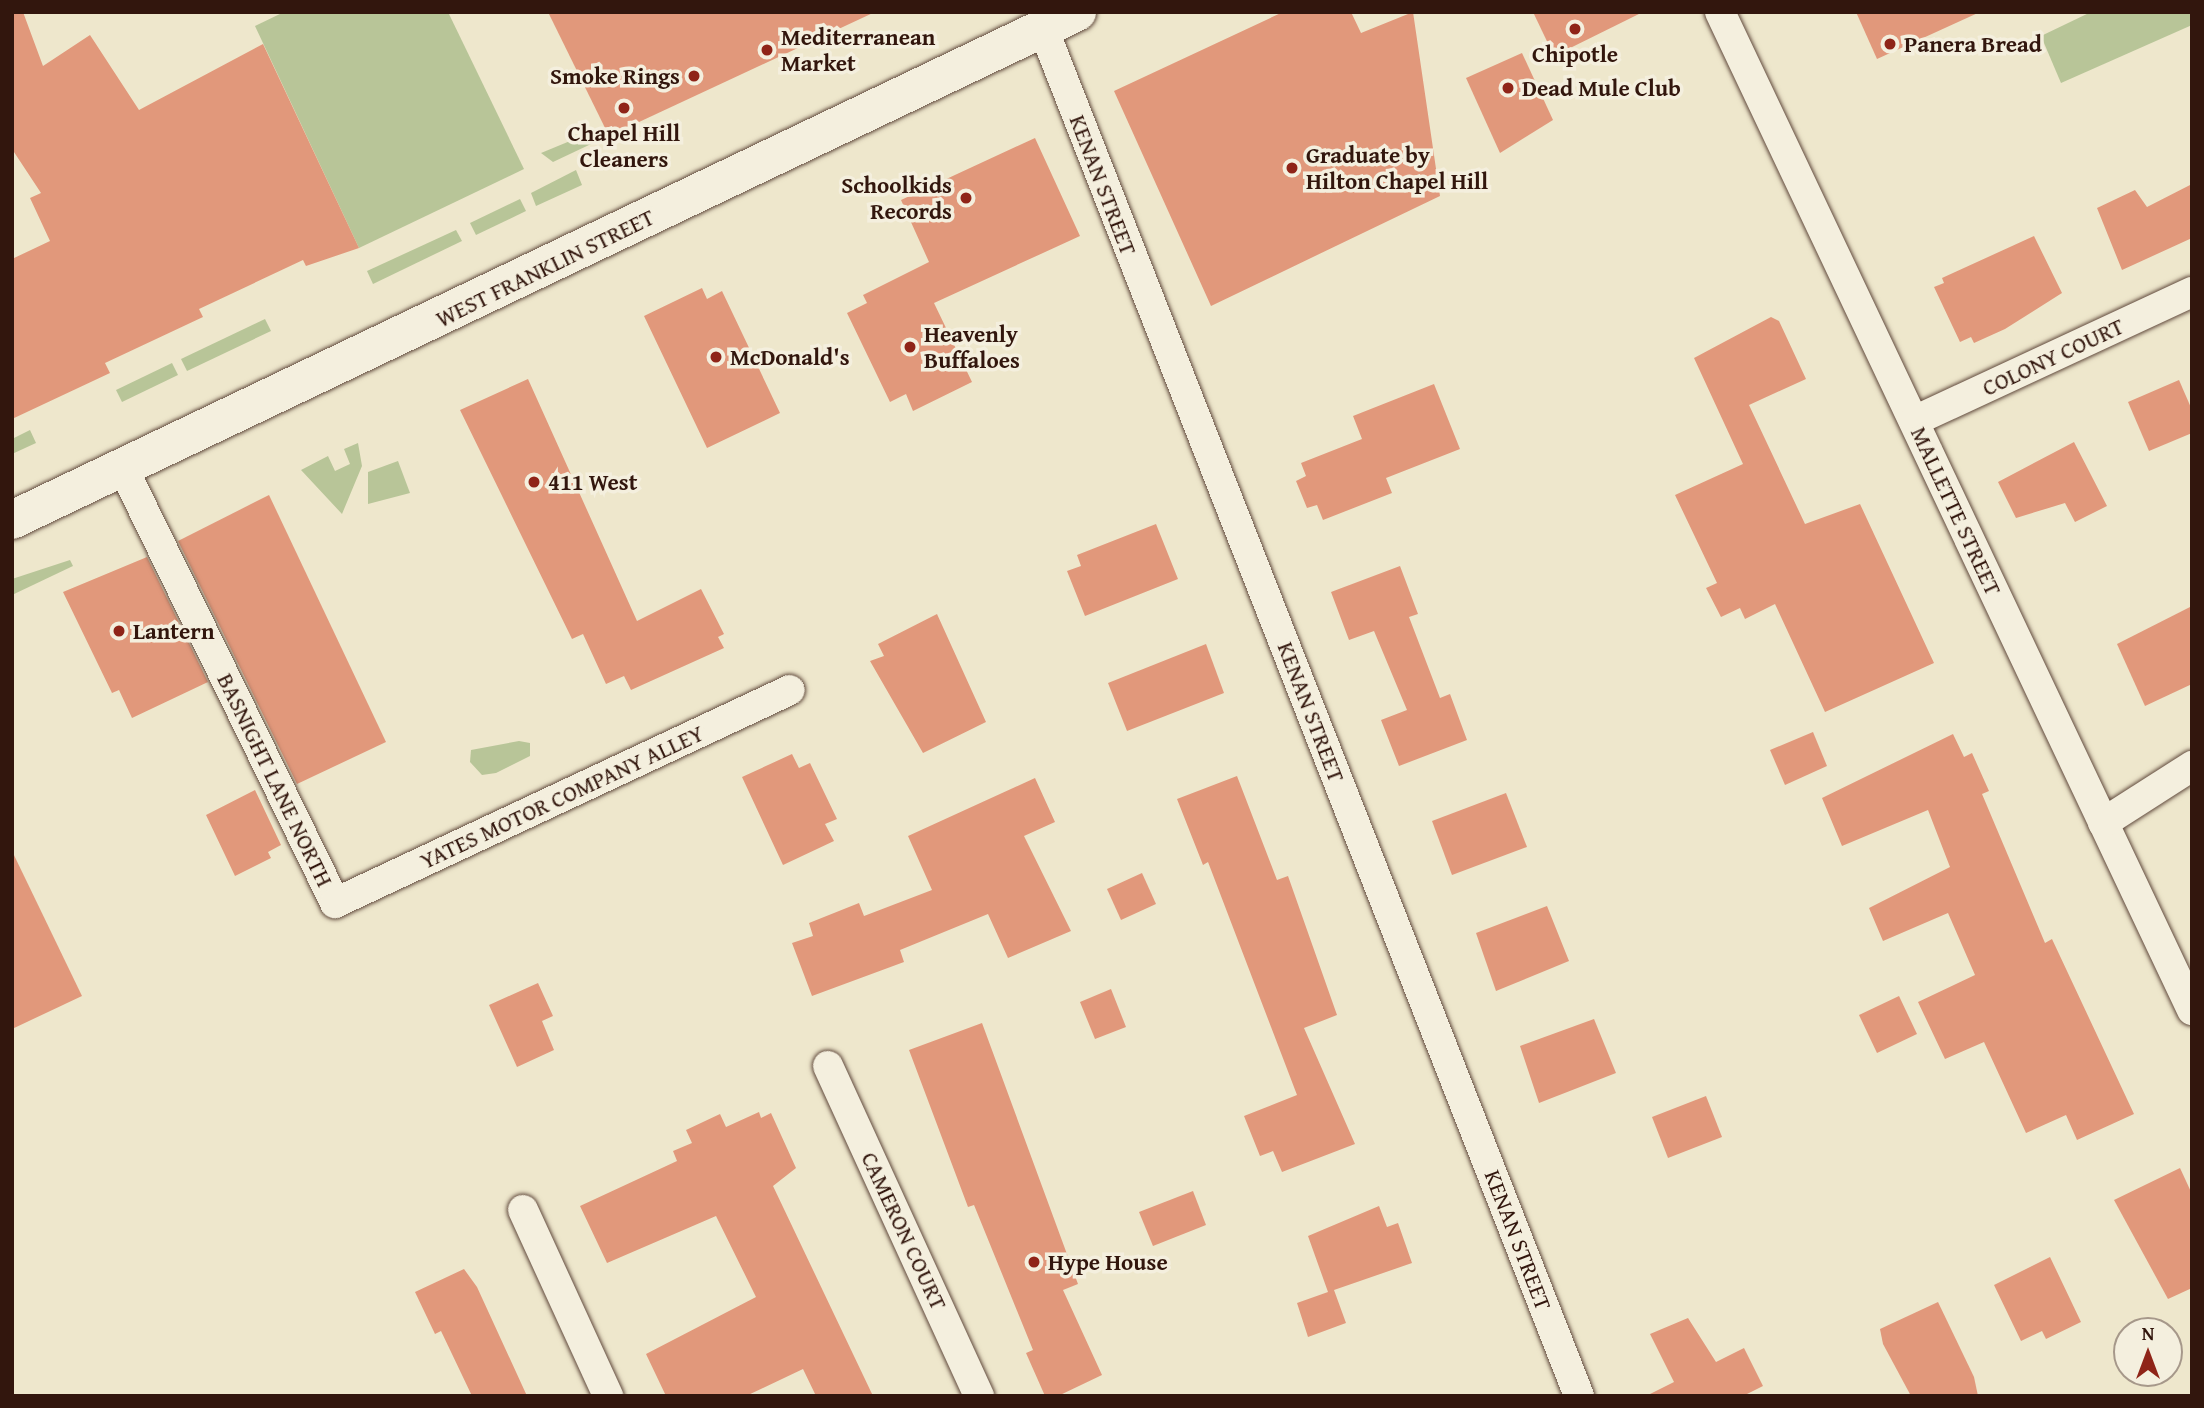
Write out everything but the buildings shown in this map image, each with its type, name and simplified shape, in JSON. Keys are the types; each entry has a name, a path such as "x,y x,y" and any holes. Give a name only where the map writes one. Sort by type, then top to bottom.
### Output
{"main road":[{"name":"WEST FRANKLIN STREET","path":"12,520 1077,12"}],"street":[{"name":"MALLETTE STREET","path":"1720,12 2192,1010"},
{"name":"KENAN STREET","path":"1043,28 1580,1396"},
{"name":"COLONY COURT","path":"1914,421 2192,292"},
{"name":"BASNIGHT LANE NORTH","path":"123,468 335,903"},
{"name":"YATES MOTOR COMPANY ALLEY","path":"335,903 790,690"},
{"path":"2103,823 2192,766"},
{"name":"CAMERON COURT","path":"828,1066 979,1396"},
{"path":"523,1210 608,1396"}],"green space":[{"path":"284,12 448,12 524,169 359,248 255,26"},
{"path":"2091,12 2192,12 2192,25 2061,83 2041,36"},
{"path":"604,127 608,136 553,162 541,153"},
{"path":"576,170 582,185 536,206 531,193"},
{"path":"520,199 526,211 476,235 470,223"},
{"path":"456,230 462,241 373,284 367,271"},
{"path":"265,319 271,331 187,371 181,359"},
{"path":"172,363 178,375 122,402 116,390"},
{"path":"30,430 36,443 12,454 12,439"},
{"path":"358,443 362,466 342,514 301,470 328,456 335,471 350,464 344,449"},
{"path":"398,461 410,493 368,504 368,472"},
{"path":"70,560 73,566 12,595 12,579"},
{"path":"519,741 530,743 530,756 496,773 482,775 470,762 471,750"}],"place":[{"name":"Chipotle","path":"1575,29"},
{"name":"Panera Bread","path":"1890,44"},
{"name":"Mediterranean Market","path":"767,50"},
{"name":"Smoke Rings","path":"694,76"},
{"name":"Dead Mule Club","path":"1508,88"},
{"name":"Chapel Hill Cleaners","path":"624,108"},
{"name":"Graduate by Hilton Chapel Hill","path":"1292,168"},
{"name":"Schoolkids Records","path":"966,198"},
{"name":"Heavenly Buffaloes","path":"910,347"},
{"name":"McDonald's","path":"716,357"},
{"name":"411 West","path":"534,482"},
{"name":"Lantern","path":"119,631"},
{"name":"Hype House","path":"1034,1262"}]}
